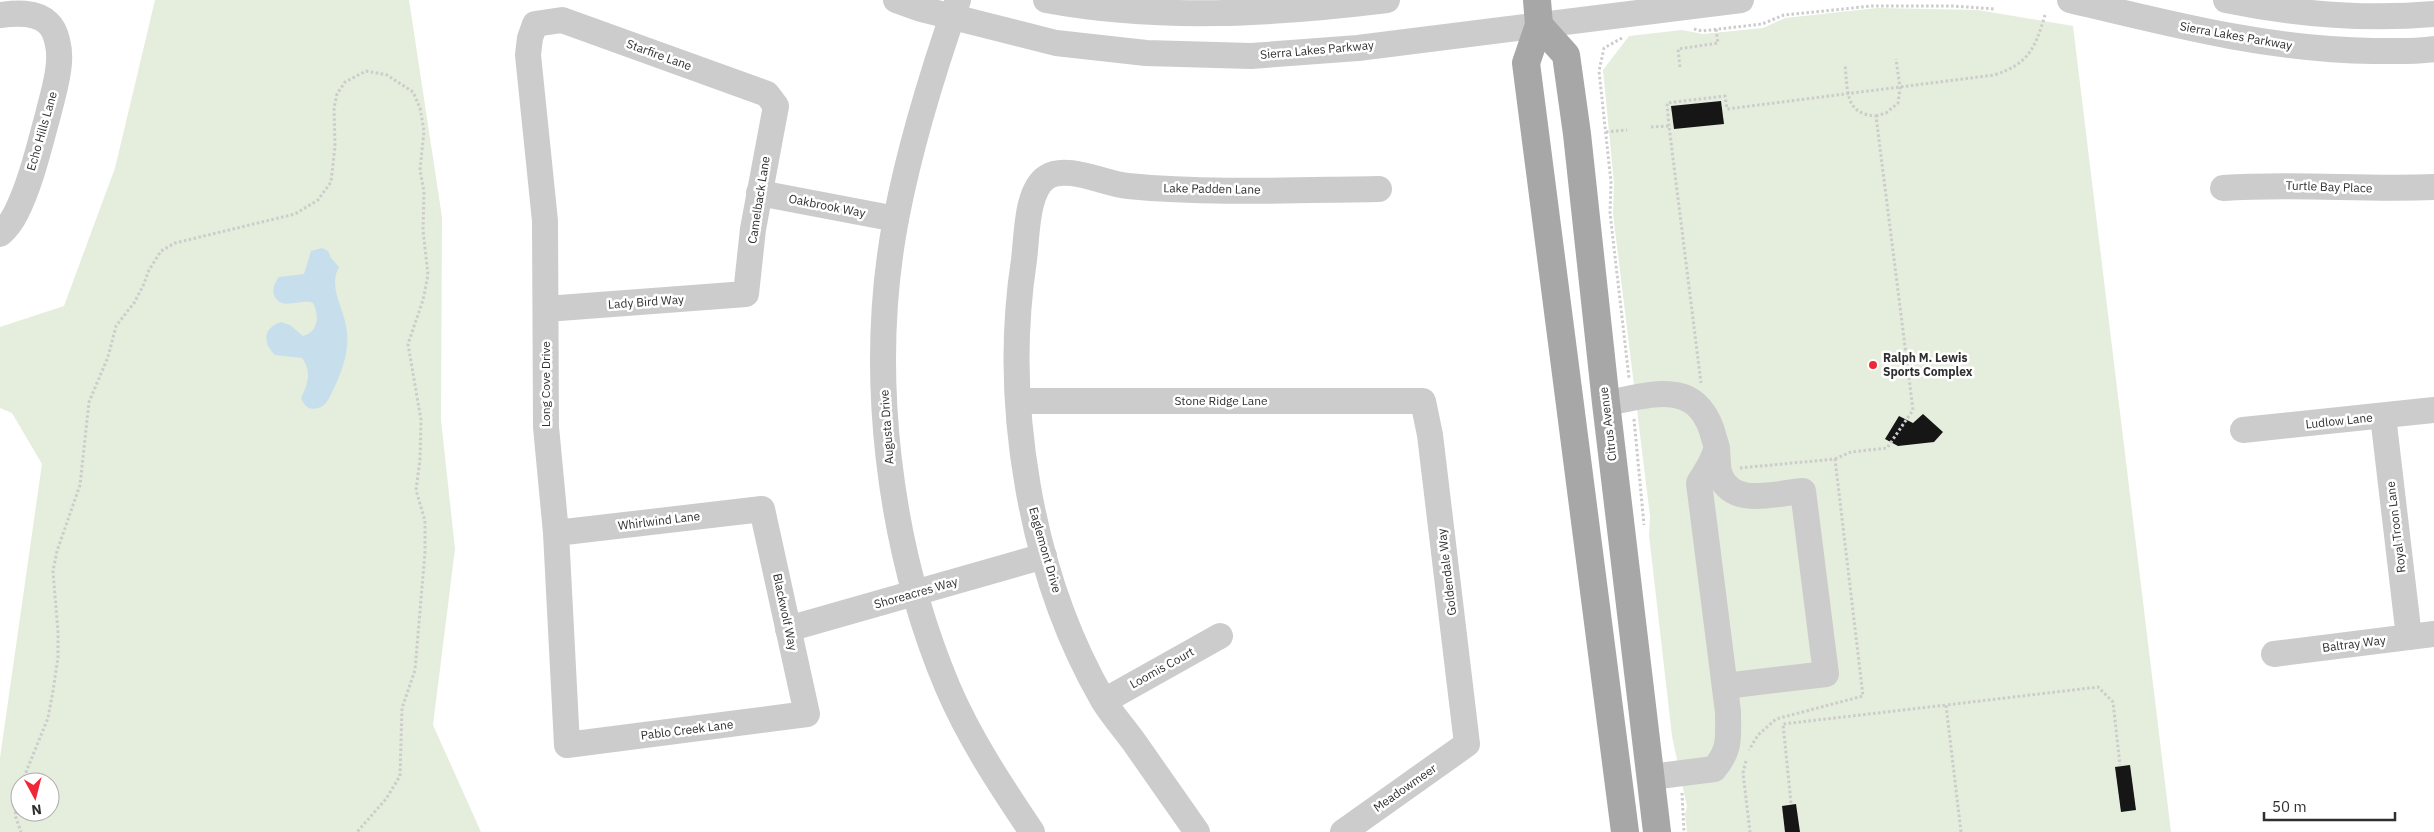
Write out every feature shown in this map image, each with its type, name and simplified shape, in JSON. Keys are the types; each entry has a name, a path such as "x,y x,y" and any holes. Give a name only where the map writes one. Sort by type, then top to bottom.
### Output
{"main road":[{"name":"Citrus Avenue","path":"1538,13 1566,55 1618,401 1657,832"},
{"path":"1538,13 1526,63 1625,832"}],"street":[{"name":"Sierra Lakes Parkway","path":"896,0 955,9 1056,43 1146,53 1229,56 1276,56 1358,48 1538,13 1741,0"},
{"path":"1046,0 1159,14 1263,6 1386,0"},
{"name":"Sierra Lakes Parkway","path":"2070,0 2265,44 2338,51 2418,52 2434,49"},
{"path":"2226,0 2286,6 2333,14 2434,14"},
{"name":"Augusta Drive","path":"955,9 917,136 896,220 887,304 884,394 894,496 926,630 948,689 972,736 1004,791 1032,832"},
{"name":"Echo Hills Lane","path":"0,15 21,14 36,16 48,23 55,35 59,63 53,94 37,153 17,211 11,223 0,234"},
{"name":"Starfire Lane","path":"535,24 562,20 767,94 776,106"},
{"name":"Long Cove Drive","path":"535,24 530,38 528,55 545,221 545,418 556,534 567,745"},
{"name":"Camelback Lane","path":"746,294 752,229 776,106"},
{"name":"Lake Padden Lane","path":"1047,176 1071,172 1124,186 1171,189 1243,191 1379,189"},
{"name":"Eaglemont Drive","path":"1047,176 1033,193 1018,297 1016,344 1018,401 1033,515 1044,556 1077,648 1104,701 1197,832"},
{"name":"Turtle Bay Place","path":"2223,188 2275,184 2348,188 2434,187"},
{"name":"Oakbrook Way","path":"759,193 896,220"},
{"name":"Lady Bird Way","path":"546,309 746,294"},
{"path":"1618,401 1675,395 1690,399 1704,412 1712,427 1717,448 1719,474 1727,487 1738,495 1753,496 1803,491 1826,674 1725,686"},
{"name":"Stone Ridge Lane","path":"1018,401 1423,401"},
{"name":"Goldendale Way","path":"1423,401 1430,435 1467,744"},
{"name":"Ludlow Lane","path":"2243,430 2434,410"},
{"name":"Royal Troon Lane","path":"2383,416 2421,636"},
{"path":"1651,778 1714,769 1725,756 1728,740 1728,712 1699,484 1717,448"},
{"name":"Whirlwind Lane","path":"556,534 762,509"},
{"name":"Blackwolf Way","path":"762,509 807,714"},
{"name":"Shoreacres Way","path":"788,629 1044,556"},
{"name":"Loomis Court","path":"1104,701 1220,636"},
{"name":"Baltray Way","path":"2274,654 2421,636"},
{"name":"Pablo Creek Lane","path":"567,745 807,714"},
{"name":"Meadowmeer","path":"1344,832 1467,744"}],"path":[{"path":"1680,67 1678,49 1718,44 1712,3"},
{"path":"1686,27 1702,31 1762,24 1784,15 1872,6 1953,6 1995,10"},
{"path":"1669,126 1667,102 1726,96 1727,109 1994,75 2012,69 2030,54 2038,39 2045,15"},
{"path":"1629,34 1604,48 1598,71 1611,182 1610,213 1618,401 1645,520 1644,531"},
{"path":"1845,65 1850,102 1859,112 1876,116 1894,108 1898,103 1900,88 1896,59"},
{"path":"26,772 48,718 58,657 53,571 57,551 80,484 89,402 94,385 105,366 116,326 134,303 144,286 148,270 161,251 175,243 218,231 295,214 318,200 331,182 335,146 334,108 337,94 345,82 366,71 387,75 413,92 420,108 424,130 420,170 424,192 423,230 428,275 423,300 408,344 421,420 420,460 416,490 425,521 425,552 415,670 402,708 400,776 386,799 357,832"},
{"path":"1835,459 1851,452 1887,448 1913,410 1876,116"},
{"path":"1605,132 1627,130"},
{"path":"1776,719 1783,724 2098,687 2113,702 2120,765"},
{"path":"1946,705 1961,832"},
{"path":"1783,724 1791,803"},
{"path":"1677,774 1683,799 1684,832"}],"green space":[{"path":"155,0 409,0 442,217 441,420 455,549 433,725 481,832 0,832 0,758 42,464 12,413 0,408 0,327 64,306 115,168"},
{"name":"Ralph M. Lewis Sports Complex","path":"1877,8 1978,10 2073,26 2171,832 1687,832 1685,814 1687,807 1672,736 1649,535 1650,516 1613,214 1614,183 1603,70 1629,36 1682,30 1703,34 1763,28 1785,18"}],"water":[{"path":"322,248 328,251 339,267 335,283 346,325 347,347 337,382 328,400 321,407 312,409 305,405 301,398 308,378 307,368 302,358 275,355 268,345 266,336 271,328 281,322 290,325 303,336 315,327 317,318 313,303 281,303 277,300 273,290 279,277 304,274 311,251"}],"building":[{"path":"1721,101 1724,124 1674,129 1671,106"},
{"path":"1923,414 1943,432 1934,442 1898,446 1885,439 1899,416 1913,423"},
{"path":"2130,765 2136,810 2121,812 2115,767"},
{"path":"1796,804 1800,832 1785,832 1782,806"}],"place":[{"name":"Ralph M. Lewis Sports Complex","path":"1873,365"}]}
